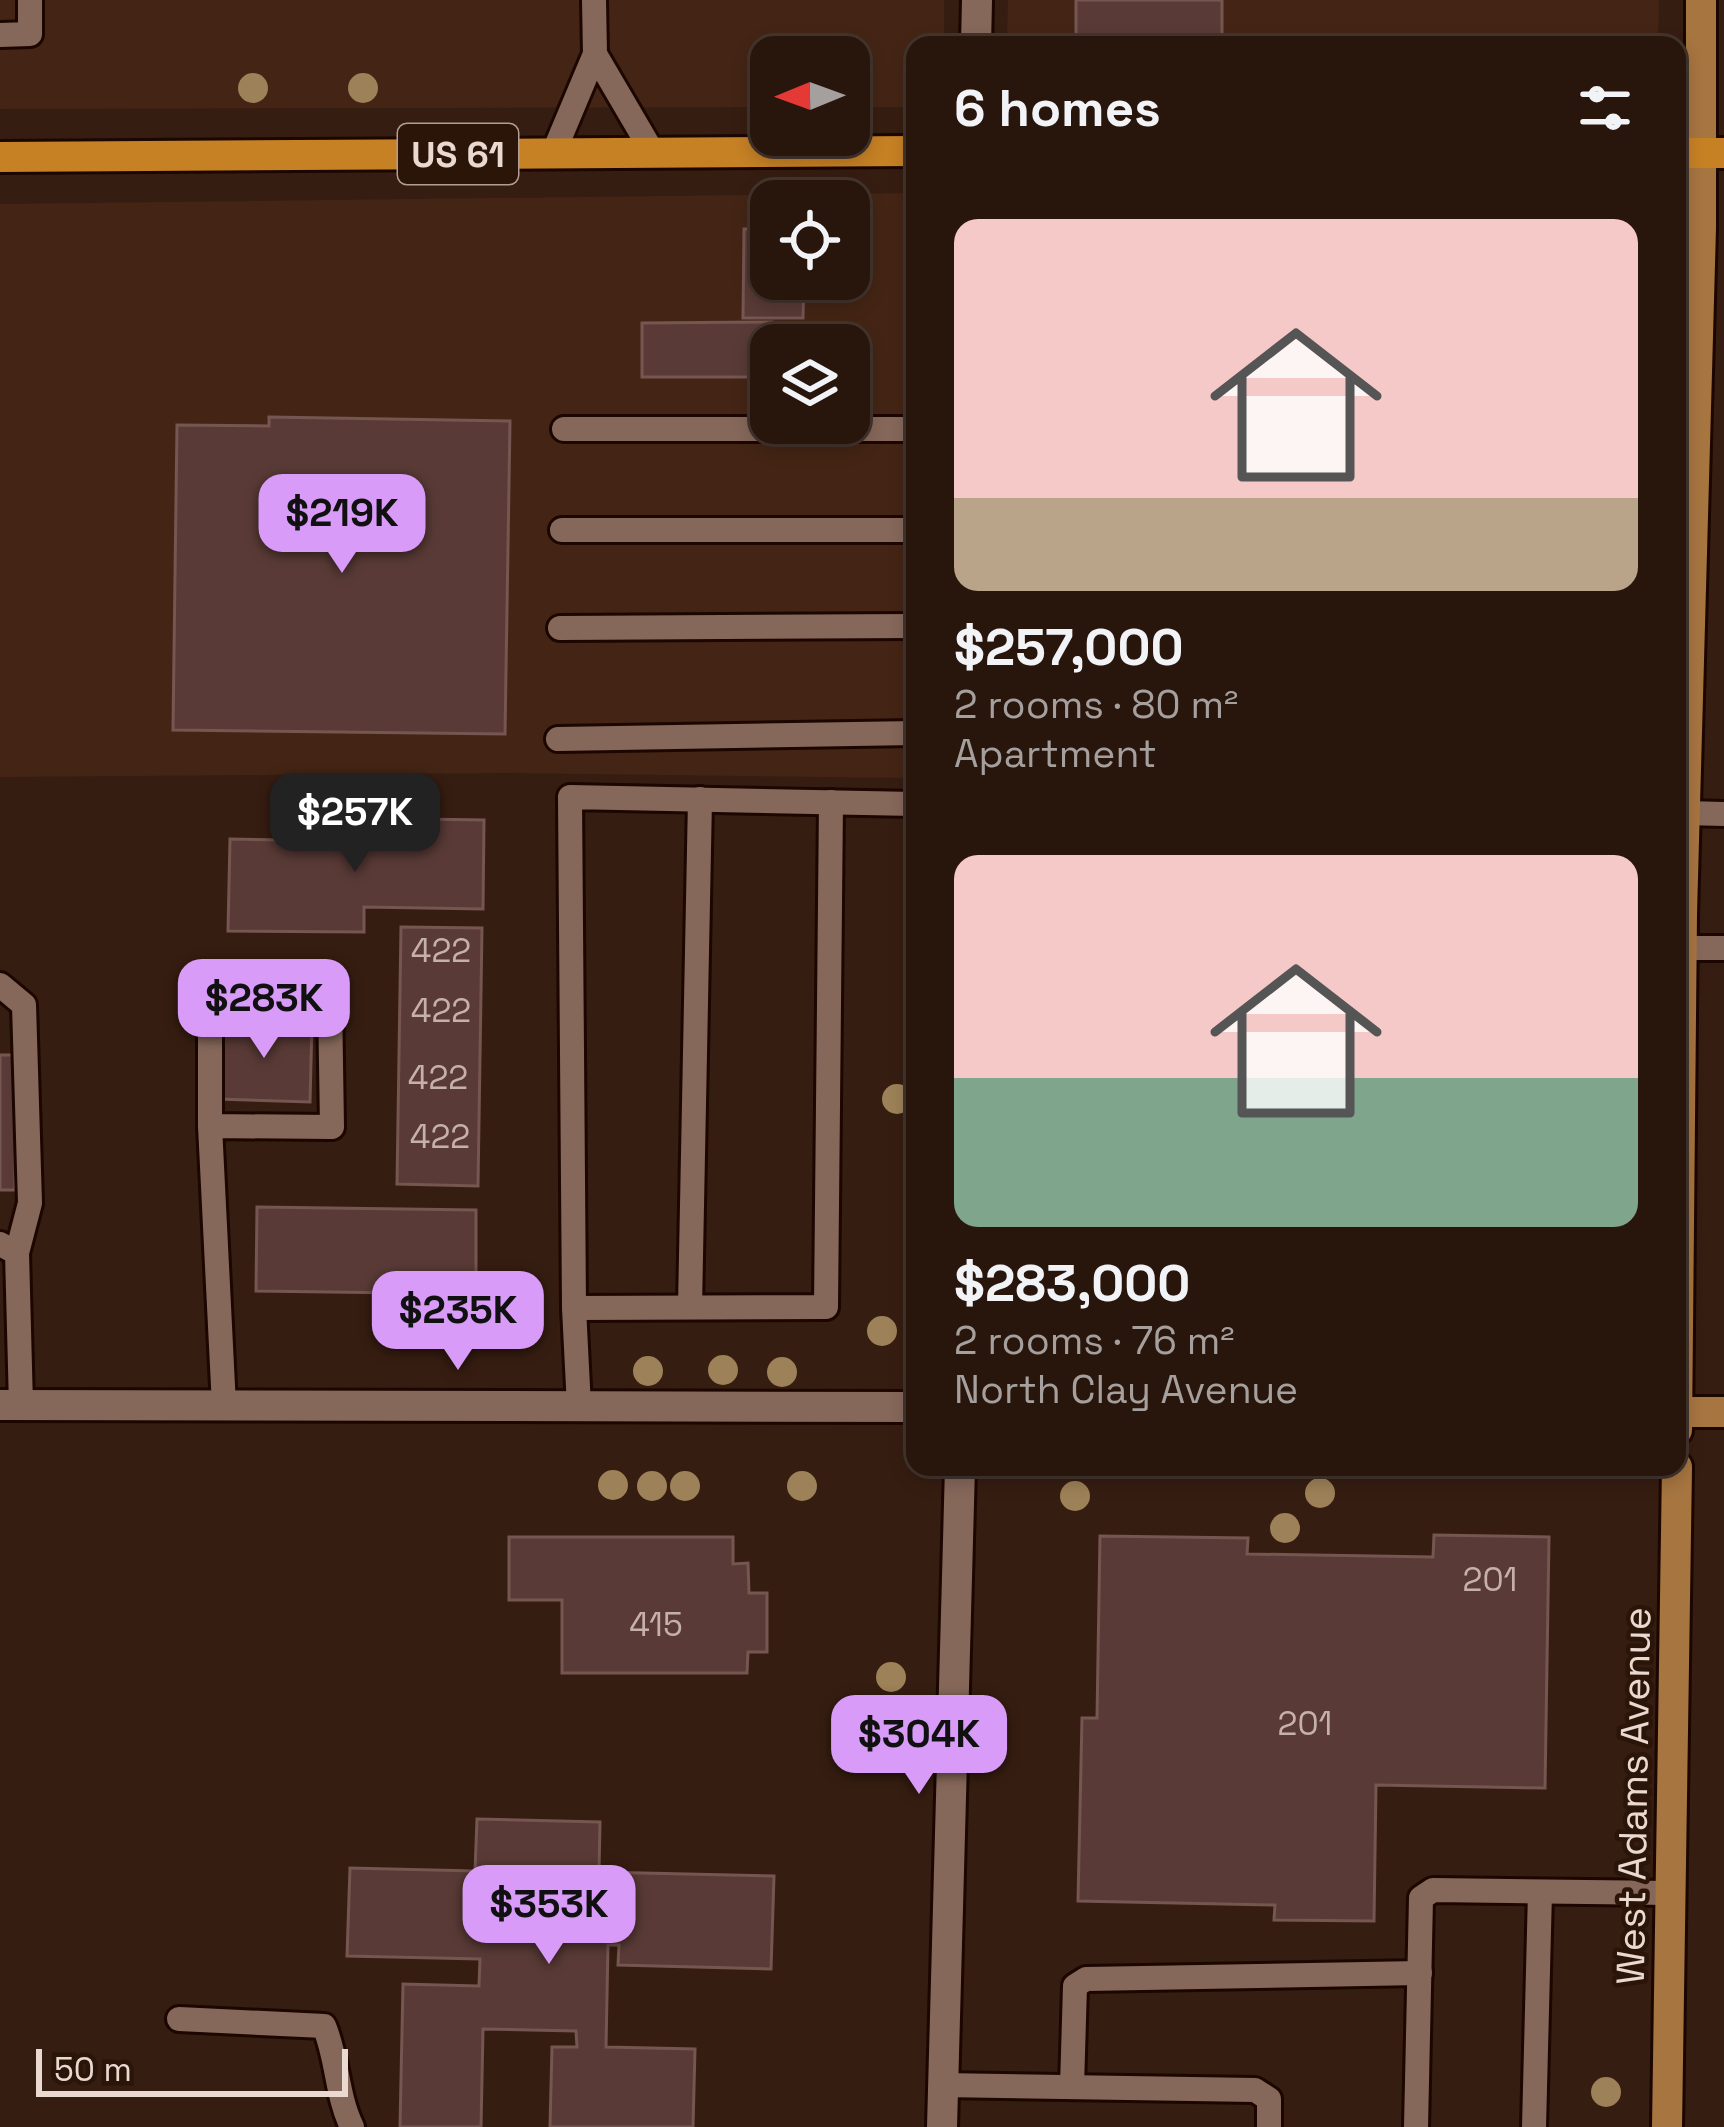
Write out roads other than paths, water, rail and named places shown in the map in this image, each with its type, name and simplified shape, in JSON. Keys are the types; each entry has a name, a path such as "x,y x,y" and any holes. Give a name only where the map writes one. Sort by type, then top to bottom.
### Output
{"main road":[{"path":"1686,447 1701,153 1701,0"},
{"name":"US 61","path":"0,158 906,151"},
{"path":"1686,1412 1724,1412"},
{"name":"West Adams Avenue","path":"1667,2127 1676,1476"}],"street":[{"path":"976,36 977,0"},
{"path":"10,1405 906,1407"},
{"path":"942,2127 960,1476"}],"lane":[{"path":"0,35 30,34 30,0"},
{"path":"553,154 595,54 594,0"},
{"path":"595,54 653,153"},
{"path":"564,429 906,429"},
{"path":"562,530 906,530"},
{"path":"560,628 906,626"},
{"path":"558,739 906,733"},
{"path":"579,1407 570,797 906,804"},
{"path":"691,1307 700,799"},
{"path":"574,1308 826,1307 831,802"},
{"path":"1686,813 1724,814"},
{"path":"1686,948 1724,948"},
{"path":"0,985 23,1004 30,1203 9,1248 10,1405"},
{"path":"210,1126 332,1127 330,1000 210,993 210,1126 224,1406"},
{"path":"1416,2127 1421,1898 1433,1890 1670,1893"},
{"path":"1534,2127 1540,1892"},
{"path":"1072,2087 1076,1986 1086,1979 1420,1973"},
{"path":"179,2019 324,2026 332,2043 339,2096 352,2127"},
{"path":"942,2085 1255,2090 1269,2099 1269,2127"}]}
